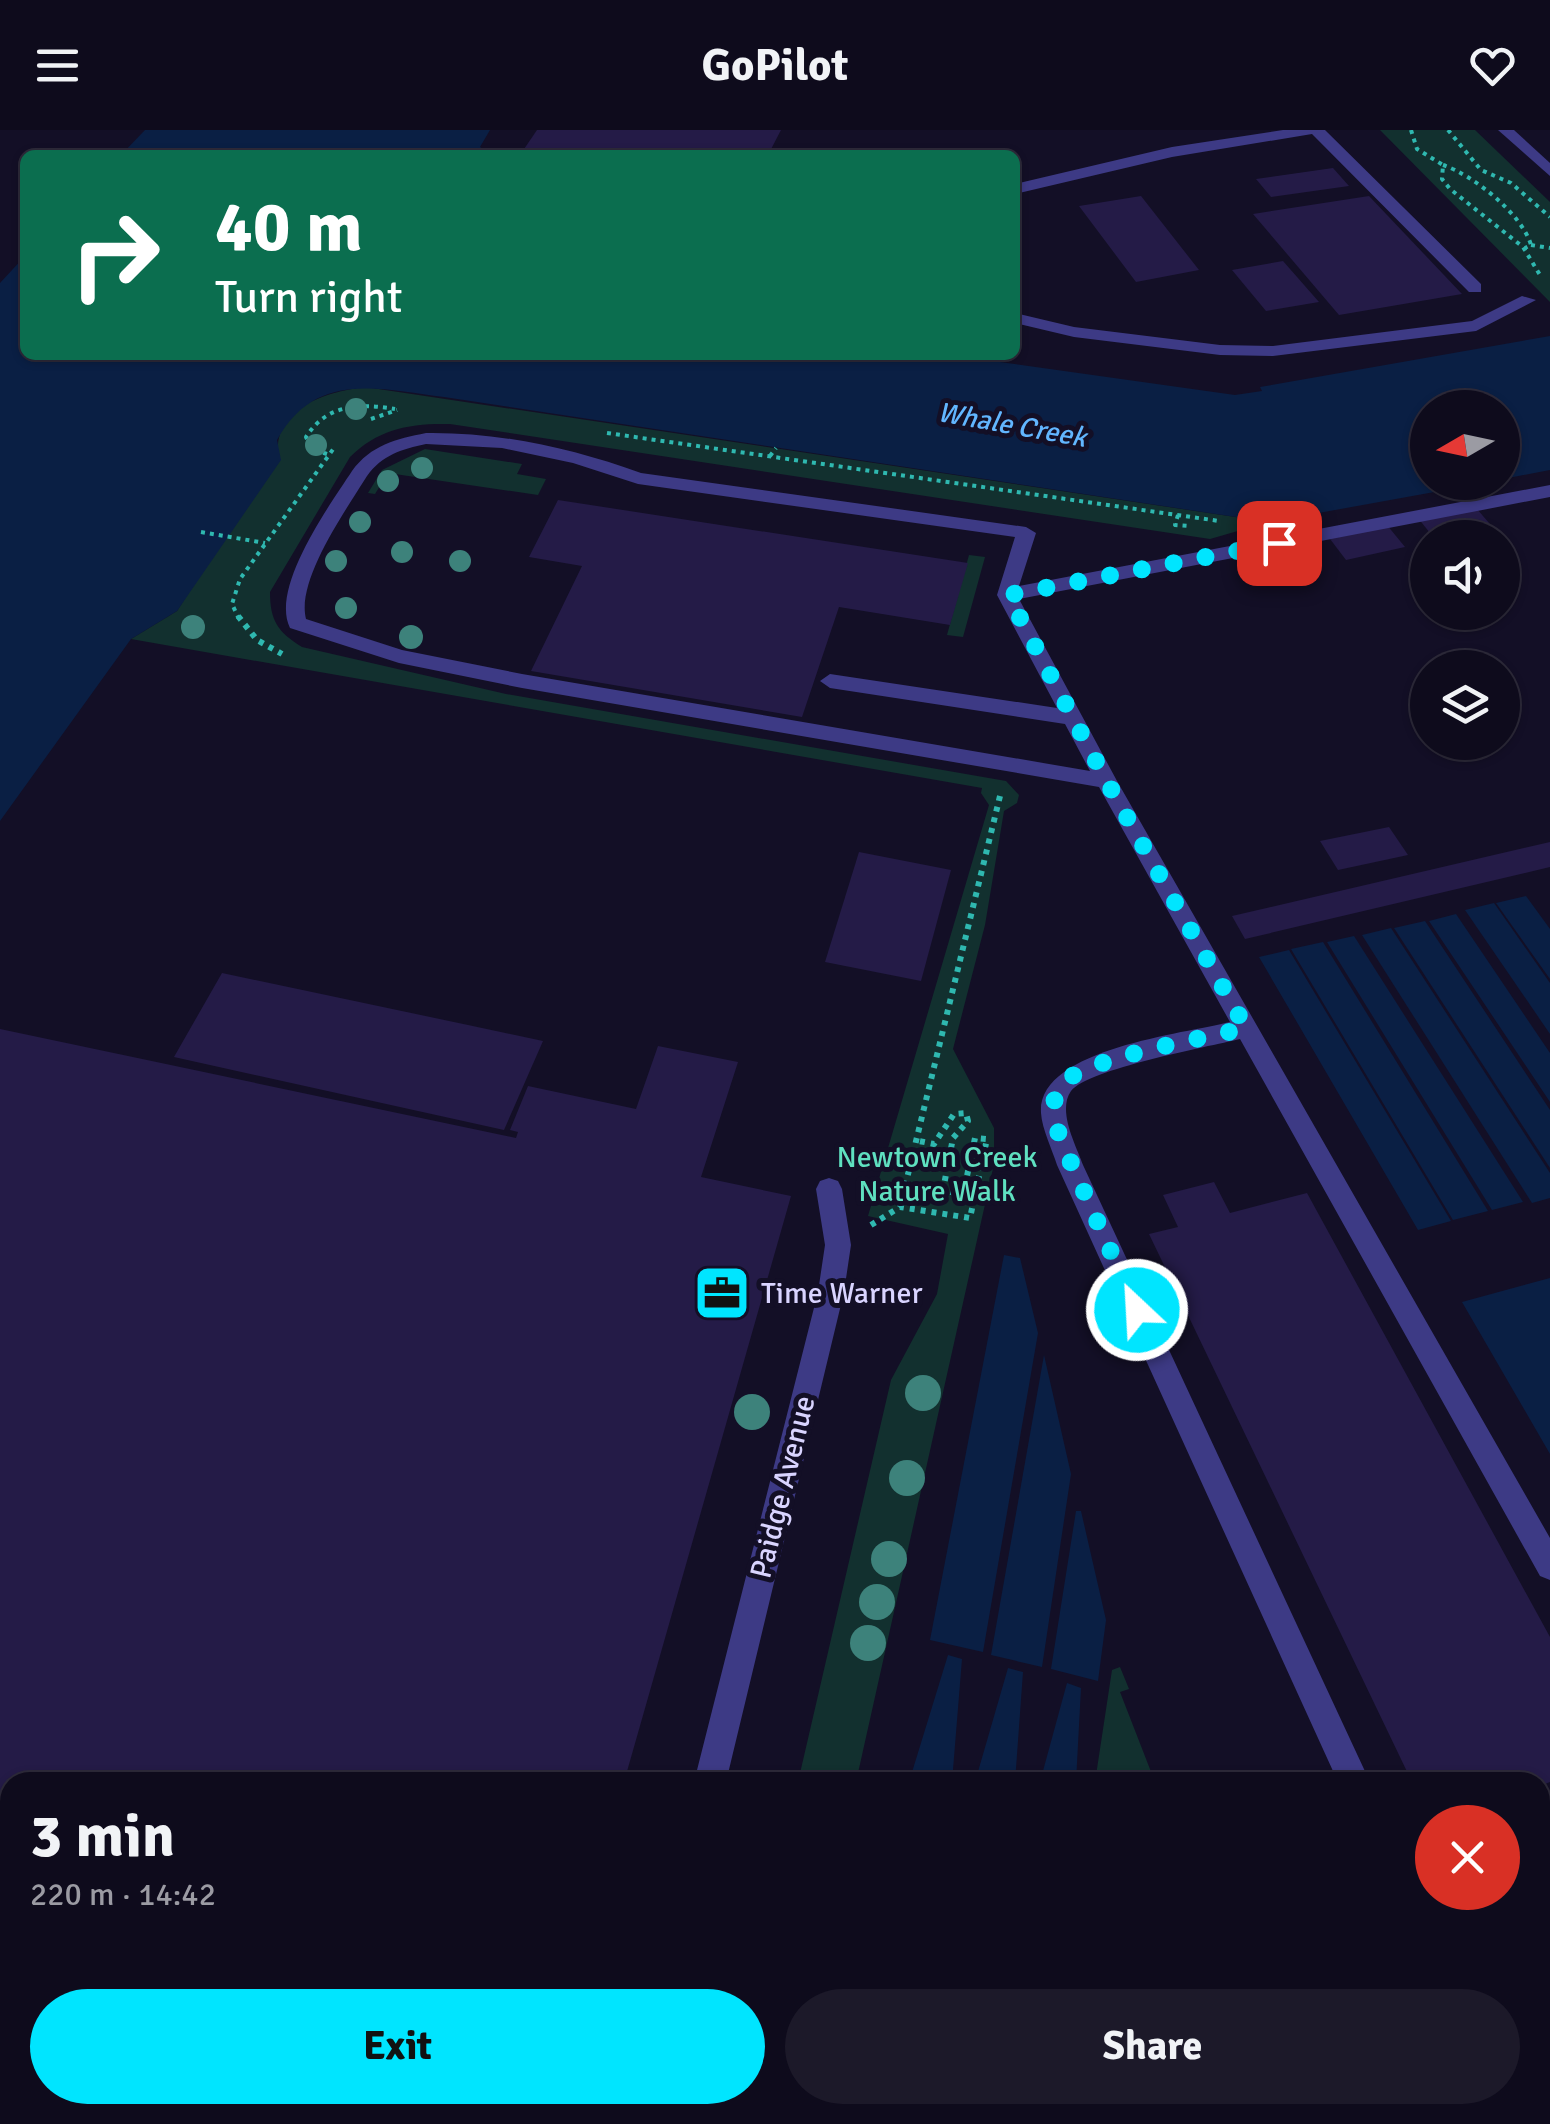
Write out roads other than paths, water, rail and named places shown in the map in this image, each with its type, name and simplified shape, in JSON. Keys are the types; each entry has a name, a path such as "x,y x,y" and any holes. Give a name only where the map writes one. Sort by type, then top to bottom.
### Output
{"street":[{"path":"1020,188 1172,152 1314,130 1476,288"},
{"path":"1505,130 1550,171"},
{"path":"1020,319 1074,332 1220,350 1273,351 1476,326 1528,300"},
{"path":"1106,780 522,681 398,656 297,622 290,606 300,575 370,460 400,443 438,435 586,458 638,478 1026,532 1008,595 1106,780 1550,1566"},
{"path":"1008,595 1550,491"},
{"path":"830,681 1072,718"},
{"path":"1246,1028 1087,1067 1060,1086 1052,1112 1070,1165 1349,1772"},
{"name":"Paidge Avenue","path":"712,1772 832,1292 838,1245 830,1189"}],"water":[{"path":"145,130 490,130 480,147 485,150 126,150"},
{"name":"Whale Creek","path":"20,261 20,360 986,360 1235,395 1262,391 1260,387 1550,336 1550,470 1520,476 1520,390 1410,390 1410,496 1269,522 396,390 350,389 330,394 310,403 293,418 277,440 281,460 177,611 131,639 0,821 0,283"},
{"path":"1526,896 1550,929 1550,979 1496,903"},
{"path":"1494,903 1550,983 1550,1034 1465,910"},
{"path":"1456,914 1550,1053 1550,1102 1429,921"},
{"path":"1425,921 1550,1110 1550,1168 1394,928"},
{"path":"1391,928 1550,1173 1550,1198 1532,1203 1362,935"},
{"path":"1354,936 1523,1202 1492,1210 1327,942"},
{"path":"1323,942 1488,1211 1453,1220 1291,949"},
{"path":"1289,950 1451,1221 1418,1230 1259,957"},
{"path":"1004,1255 1020,1258 1038,1333 983,1652 930,1640"},
{"path":"1550,1278 1550,1454 1462,1302"},
{"path":"1044,1355 1071,1474 1042,1667 991,1655"},
{"path":"1076,1511 1081,1511 1106,1620 1098,1681 1051,1669"},
{"path":"948,1655 962,1659 953,1772 912,1772"},
{"path":"1008,1668 1023,1672 1016,1772 978,1772"},
{"path":"1067,1683 1081,1688 1077,1772 1043,1772"}],"place":[{"name":"Time Warner","path":"722,1293"}],"park label":[{"name":"Newtown Creek Nature Walk","path":"937,1174"}]}
